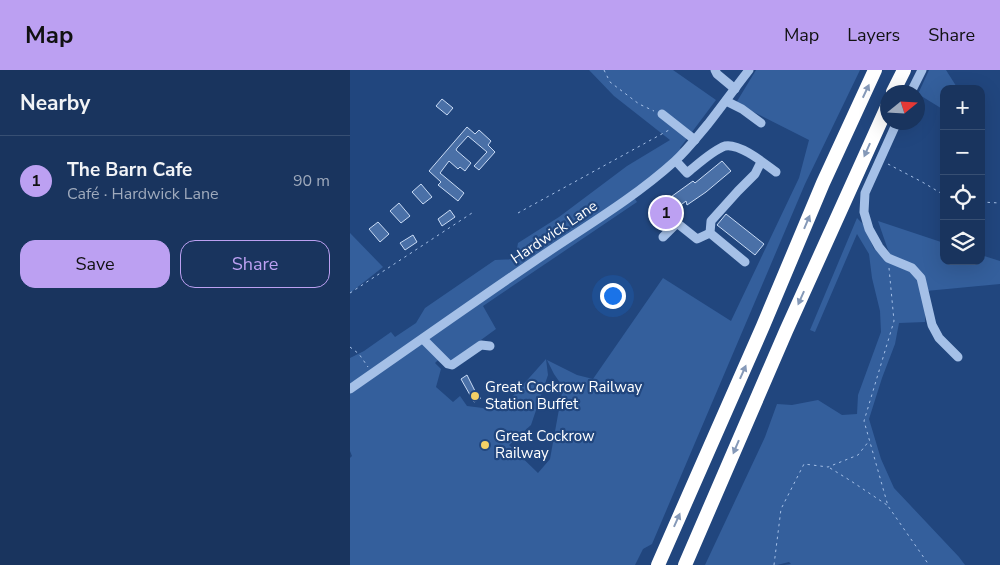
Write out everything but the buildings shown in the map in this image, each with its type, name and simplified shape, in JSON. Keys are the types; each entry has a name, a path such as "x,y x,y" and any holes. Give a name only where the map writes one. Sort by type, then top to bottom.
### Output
{"highway":[{"path":"658,565 763,326 823,183 875,70"},
{"path":"896,85 904,70"},
{"path":"685,565 786,331 880,123"}],"street":[{"path":"715,70 717,74 735,89"},
{"name":"Hardwick Lane","path":"350,389 422,339 562,248 633,196 676,161 695,140 749,70"},
{"path":"914,85 922,70"},
{"path":"726,101 742,109 761,123"},
{"path":"662,114 695,140"},
{"path":"894,130 865,194 864,212 879,247 888,258 912,268 921,278 932,325 939,338 958,357"},
{"path":"676,161 687,173 716,150 726,146 734,146 748,152 776,172"},
{"path":"710,233 711,222 755,174 762,162"},
{"path":"663,238 677,223 697,239 710,233"},
{"path":"710,233 745,262"},
{"path":"422,339 448,364 452,365 481,345 490,346"}],"path":[{"path":"604,70 610,82 639,104 662,114"},
{"path":"518,213 676,125"},
{"path":"880,161 940,193"},
{"path":"985,202 1000,203"},
{"path":"350,293 472,213"},
{"path":"888,258 894,321 864,421 888,506 929,565"},
{"path":"350,347 359,354 372,373"},
{"path":"828,467 858,456 870,441"},
{"path":"774,565 781,510 804,464 828,467 888,506"}],"shaded area":[{"path":"589,70 673,70 716,100 680,148 684,152 633,196 637,202 483,306 496,329 448,364 441,357 435,363 441,369 436,387 453,402 460,396 467,406 499,410 546,359 548,375 531,425 509,445 538,473 550,459 563,387 547,360 577,375 593,379 663,278 731,321 799,178 809,140 736,103 756,70 860,70 805,184 652,544 643,549 635,565 350,565 350,458 352,456 350,451 350,358 364,351 391,332 395,337 416,323 425,308 495,260 515,259 518,243 559,217 627,166 670,140 614,96"},
{"path":"929,70 946,70 955,85 940,85 940,108 925,98 925,85 922,85"},
{"path":"857,218 863,224 874,249 891,256 878,221 940,242 940,265 985,265 985,256 1000,261 1000,284 926,291 925,322 899,323 895,344 869,419 881,459 894,488 965,565 784,565 791,564 789,562 777,565 705,565 765,437 777,404 792,405 818,400 842,415 857,414 858,395 881,332 880,311 872,278 869,254 857,234 815,332 810,330"},
{"path":"350,233 383,267 350,293"}],"place":[{"name":"The Barn Cafe","path":"666,213"},
{"name":"Great Cockrow Railway Station Buffet","path":"475,396"},
{"name":"Great Cockrow Railway","path":"485,445"}]}
